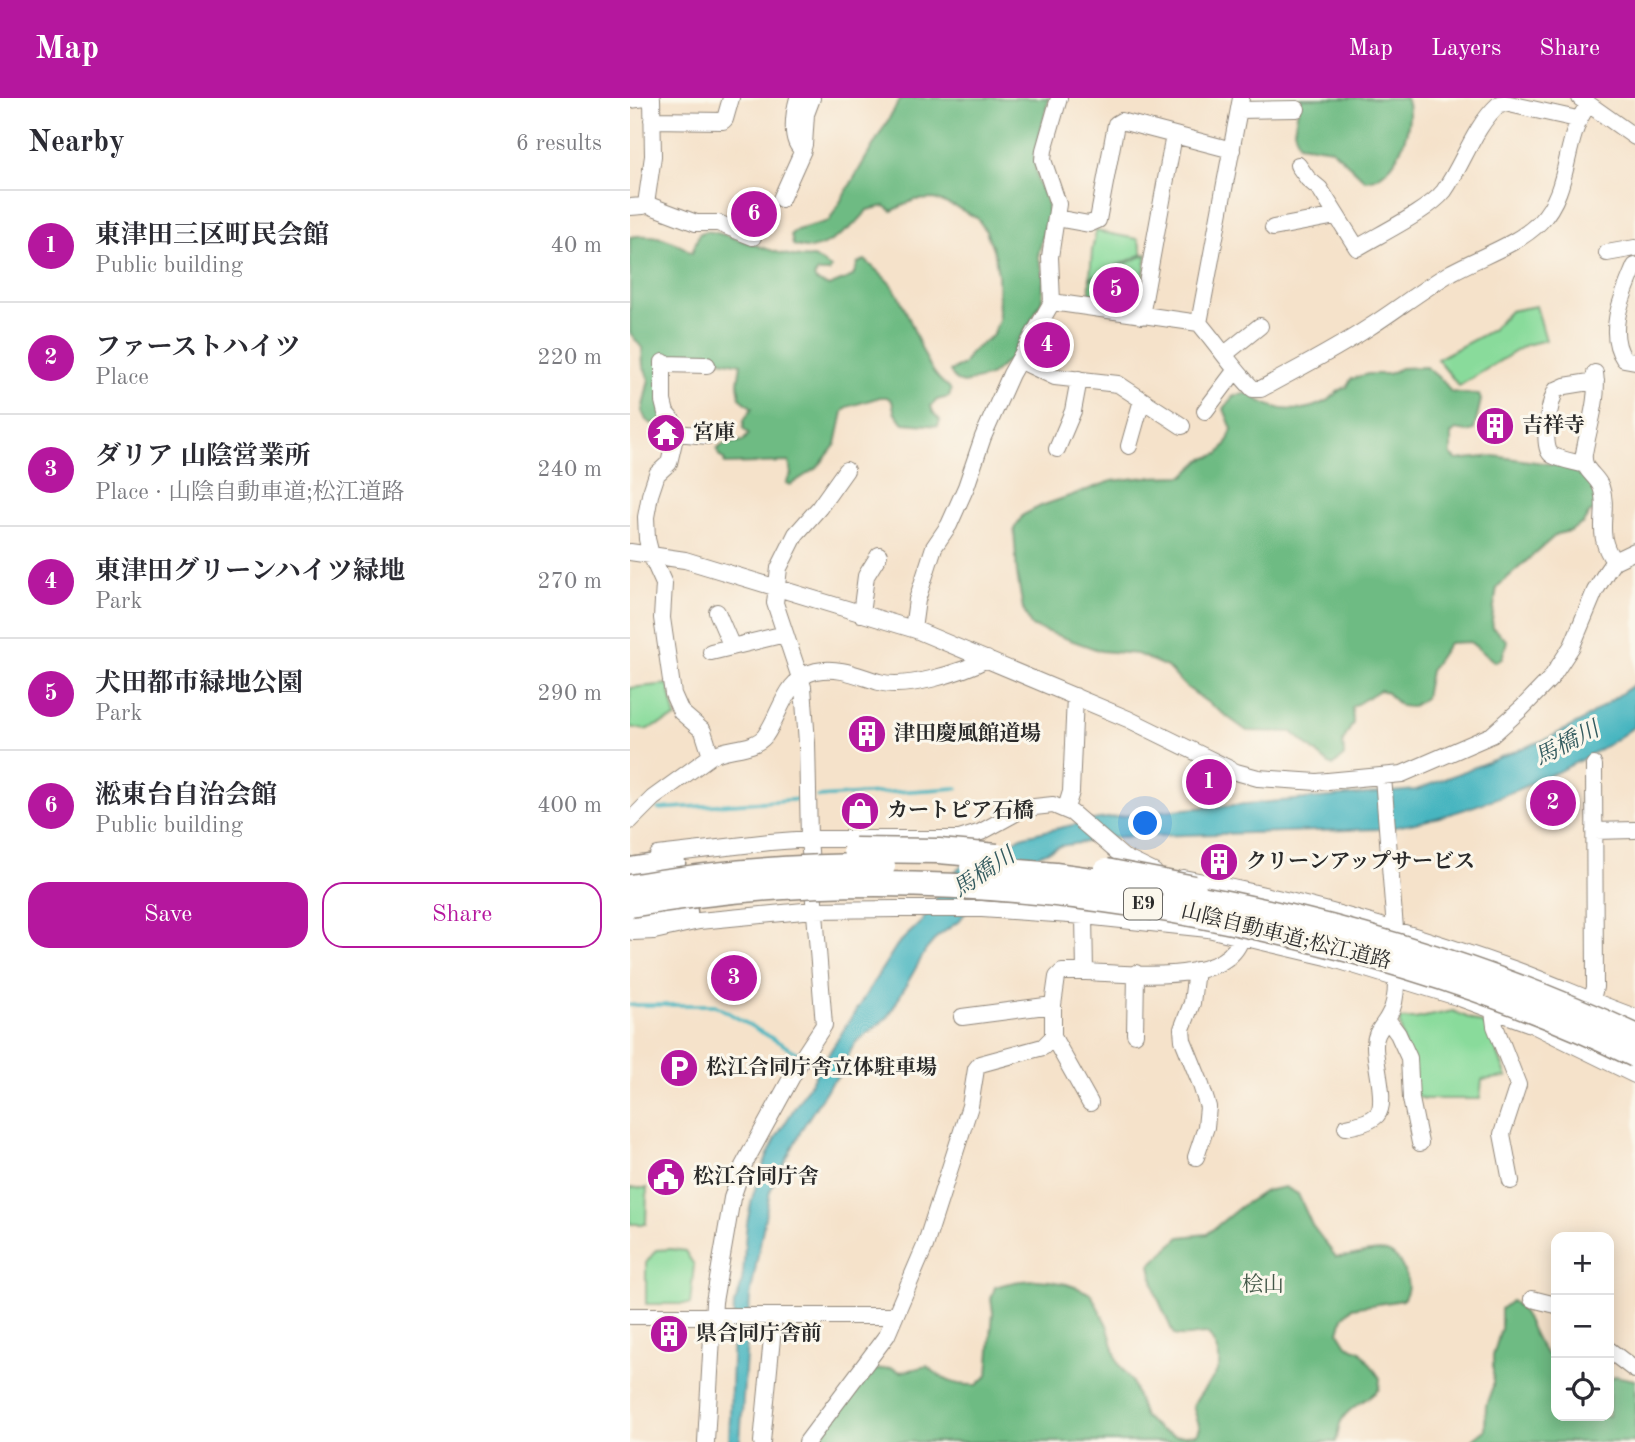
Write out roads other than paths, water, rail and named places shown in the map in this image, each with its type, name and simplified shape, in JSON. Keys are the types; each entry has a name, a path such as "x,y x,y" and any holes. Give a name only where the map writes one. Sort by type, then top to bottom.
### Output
{"highway":[{"path":"630,870 775,852 885,849 975,854 1069,865 1190,887 1262,905 1312,922"},
{"name":"山陰自動車道;松江道路","path":"630,887 681,878 776,868 861,866 970,868 1132,885 1312,922 1464,967 1540,995 1633,1019"},
{"name":"山陰自動車道;松江道路","path":"630,905 752,887 895,882 971,885 1129,902 1309,939 1407,967 1537,1013 1635,1055"},
{"path":"630,923 685,912 776,901 918,898 1037,901 1206,916"}],"street":[{"path":"630,100 645,98"},
{"path":"652,98 653,156 638,206 696,223 718,223 753,237"},
{"path":"652,120 723,121 731,98"},
{"path":"798,98 794,113 796,141 798,147 803,150"},
{"path":"781,199 803,150 807,114 812,98"},
{"path":"913,629 920,588 934,547 949,525 967,487 983,438 1019,360 1052,302 1050,257 1058,204 1043,160 1059,98"},
{"path":"1052,302 1199,323 1225,354 1235,371 1253,389 1261,389 1367,329 1453,272 1524,234 1541,221 1555,199 1564,177 1568,150 1584,101 1635,137"},
{"path":"1298,165 1320,190 1357,248 1441,194 1466,149 1496,106 1501,103 1577,119"},
{"path":"1199,323 1240,104 1297,109"},
{"path":"1056,218 1089,224 1098,220 1115,124 1122,121 1232,150"},
{"path":"1141,316 1174,135"},
{"path":"1273,228 1336,216"},
{"path":"1607,253 1635,248"},
{"path":"1635,266 1619,309 1617,332 1621,356 1635,361"},
{"path":"1225,354 1260,326"},
{"path":"1019,360 1055,377 1118,384 1182,426"},
{"path":"707,365 663,363 663,401 666,413 675,424 676,433 669,463 657,474 646,517 651,555 664,584 662,618 673,694 681,712 703,731 710,752"},
{"path":"1205,411 1235,371"},
{"path":"1585,465 1552,455 1546,444 1548,427 1556,390 1596,377 1584,457 1585,465 1601,488 1602,531 1608,554 1614,561"},
{"path":"1057,449 1073,411 1079,379"},
{"path":"1129,446 1142,400"},
{"path":"676,433 708,436"},
{"path":"706,1442 727,1217 743,1166 824,1025 809,839 807,743 799,674 775,603 779,568 796,534 819,508 846,470"},
{"path":"630,552 685,560 913,629 1128,719 1247,776 1317,782 1383,781 1484,739 1505,725 1551,678 1572,646 1595,591 1614,561 1635,551"},
{"path":"861,614 866,576 879,555"},
{"path":"717,612 732,647"},
{"path":"710,652 785,634"},
{"path":"630,821 653,798 710,752 750,746 764,736 799,674 834,670 860,674 879,682 909,684 987,659"},
{"path":"1069,811 1075,696"},
{"path":"1592,1000 1595,987 1594,765"},
{"path":"1383,781 1395,929"},
{"path":"630,860 682,851 809,839 959,839 981,832 1025,808 1044,804 1069,811 1124,857 1155,872 1244,889 1395,929 1505,967 1592,1000 1633,1019 1601,1057"},
{"path":"1594,831 1635,830"},
{"path":"1090,1103 1053,1037 1053,1005 1057,977 1062,972 1166,974 1220,964 1233,954 1242,937 1244,889"},
{"path":"630,930 654,931 699,921 814,910 902,909 975,909 1084,916 1209,929 1327,957 1457,997 1531,1024 1635,1075"},
{"path":"1084,916 1085,972"},
{"path":"1196,970 1192,1003 1182,1029 1183,1040 1208,1107 1206,1128 1196,1157"},
{"path":"1135,1034 1136,973"},
{"path":"1346,1127 1366,1122 1380,1110 1376,1035 1387,1018 1396,983"},
{"path":"962,1017 1053,1005"},
{"path":"1493,1011 1495,1027 1518,1085 1502,1134 1511,1181"},
{"path":"1387,1018 1409,1058 1410,1099 1420,1143"},
{"path":"807,1442 887,1335 925,1246 970,1106 976,1069 980,1064 1043,1047 1053,1037"},
{"path":"1532,1299 1551,1304"},
{"path":"630,1316 895,1316"},
{"path":"762,1442 771,1317"},
{"path":"1614,1354 1635,1370"}],"water":[{"name":"馬橋川","path":"1635,684 1635,726 1610,743 1548,776 1478,805 1443,816 1380,829 1119,837 1060,846 1018,864 985,887 959,921 937,937 926,950 888,1017 855,1043 847,1057 846,1066 831,1083 803,1127 770,1191 750,1297 740,1442 729,1442 734,1304 743,1273 750,1207 763,1165 777,1136 897,945 922,921 949,877 966,862 1024,836 1099,819 1161,811 1416,790 1549,738 1580,722"}],"waterway":[{"path":"818,797 957,788"},
{"path":"658,809 803,799"},
{"path":"630,1005 715,1005 799,1054"}],"place":[{"name":"淞東台自治会館","path":"754,214"},
{"name":"犬田都市緑地公園","path":"1116,290"},
{"name":"東津田グリーンハイツ緑地","path":"1047,345"},
{"name":"吉祥寺","path":"1495,426"},
{"name":"宮庫","path":"666,433"},
{"name":"津田慶風館道場","path":"867,734"},
{"name":"東津田三区町民会館","path":"1209,782"},
{"name":"ファーストハイツ","path":"1553,803"},
{"name":"カートピア石橋","path":"860,811"},
{"name":"クリーンアップサービス","path":"1219,862"},
{"name":"ダリア 山陰営業所","path":"734,978"},
{"name":"松江合同庁舎立体駐車場","path":"679,1068"},
{"name":"松江合同庁舎","path":"666,1177"},
{"name":"県合同庁舎前","path":"669,1334"}],"park label":[{"name":"桧山","path":"1263,1285"}]}
